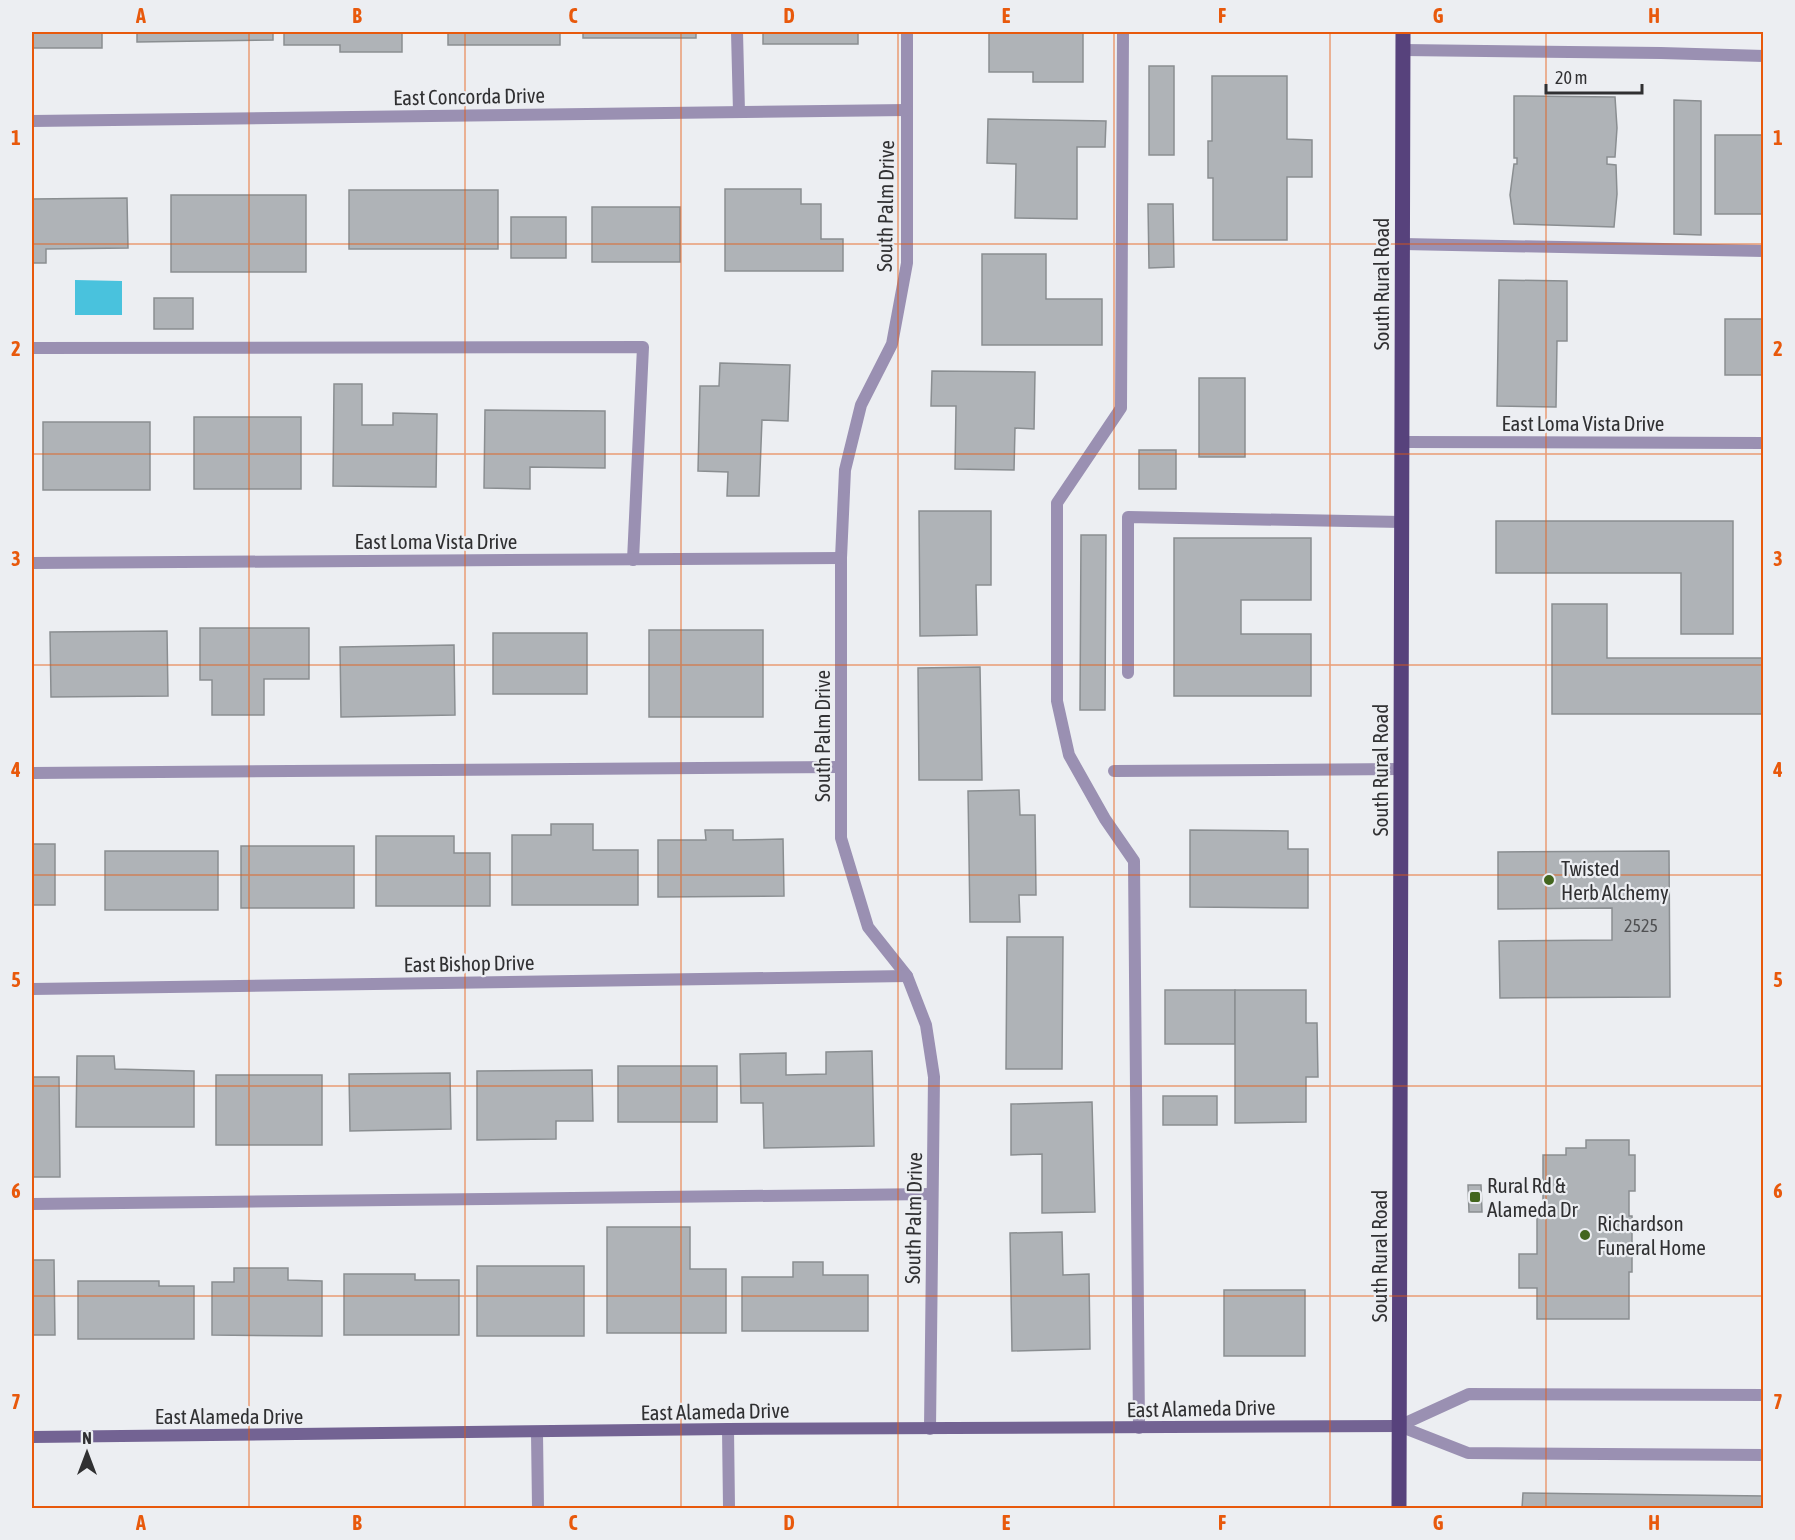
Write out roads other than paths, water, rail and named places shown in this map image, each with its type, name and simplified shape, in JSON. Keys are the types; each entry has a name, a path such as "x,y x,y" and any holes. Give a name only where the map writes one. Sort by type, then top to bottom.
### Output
{"main road":[{"name":"South Rural Road","path":"1399,1509 1403,32"}],"street":[{"path":"737,32 739,112"},
{"name":"South Palm Drive","path":"907,32 907,263 892,344 861,405 845,470 841,558 841,838 868,927 907,976 926,1025 934,1077 930,1430"},
{"path":"1123,32 1121,408 1057,503 1057,701 1069,755 1105,819 1134,861 1138,1428"},
{"path":"1403,50 1638,52 1764,56"},
{"name":"East Concorda Drive","path":"32,121 907,110"},
{"path":"1403,244 1764,252"},
{"path":"32,348 643,347 633,560"},
{"name":"East Loma Vista Drive","path":"1402,442 1764,443"},
{"path":"1128,673 1128,517 1402,522"},
{"name":"East Loma Vista Drive","path":"32,563 841,558"},
{"path":"32,773 841,766"},
{"path":"1114,771 1401,769"},
{"name":"East Bishop Drive","path":"32,989 907,976"},
{"path":"32,1204 932,1194"},
{"name":"East Alameda Drive","path":"1399,1426 1469,1394 1764,1395"},
{"name":"East Alameda Drive","path":"32,1437 1399,1426 1468,1453 1764,1455"},
{"path":"728,1430 729,1509"},
{"path":"537,1433 538,1509"}],"water":[{"path":"75,280 122,281 122,315 75,315"}],"place":[{"name":"Twisted Herb Alchemy","path":"1549,880"},
{"name":"Rural Rd & Alameda Dr","path":"1475,1197"},
{"name":"Richardson Funeral Home","path":"1585,1235"}]}
